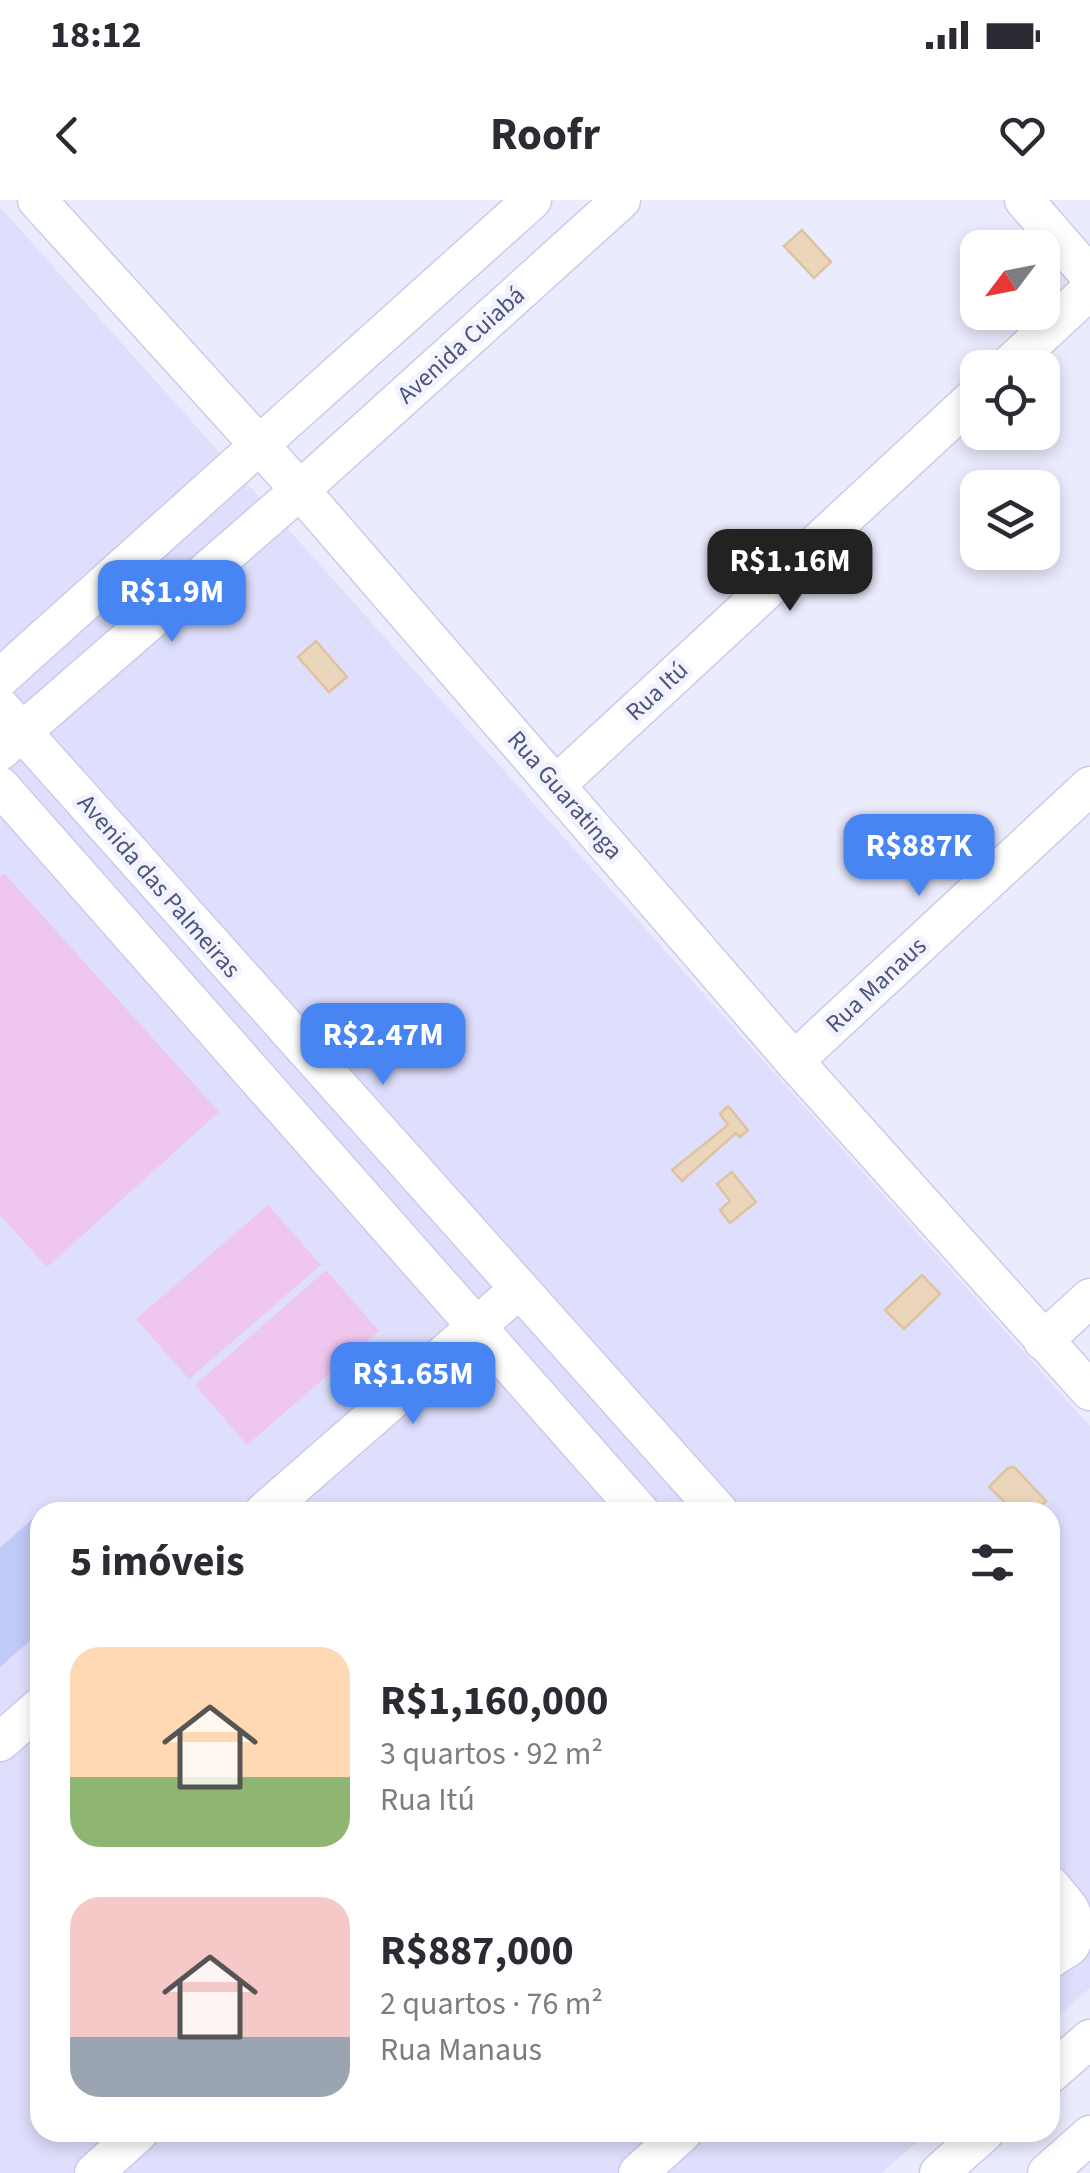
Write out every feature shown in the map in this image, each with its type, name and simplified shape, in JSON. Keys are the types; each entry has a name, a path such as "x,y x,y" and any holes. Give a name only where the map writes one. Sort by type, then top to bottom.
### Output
{"street":[{"name":"Rua Guaratinga","path":"38,200 259,443 794,1061 1090,1390"},
{"path":"0,678 532,200"},
{"name":"Avenida Cuiabá","path":"7,729 300,490 621,200"},
{"path":"1024,200 1090,276"},
{"path":"1025,350 1090,290"},
{"name":"Rua Itú","path":"556,784 960,411"},
{"name":"Avenida das Palmeiras","path":"7,729 710,1502"},
{"path":"0,786 631,1502"},
{"name":"Rua Manaus","path":"794,1061 1090,786"},
{"path":"275,1502 518,1292"},
{"path":"1043,1341 1090,1298"},
{"path":"0,1742 30,1716"},
{"path":"1060,1897 1078,1930 1070,1946 1060,1952"},
{"path":"1060,2065 1090,2039"},
{"path":"1047,2173 1090,2135"},
{"path":"94,2173 128,2142"},
{"path":"638,2173 672,2142"},
{"path":"939,2173 974,2142"}],"shaded area":[{"path":"0,207 1090,1426 1090,1988 1060,2014 1060,1502 30,1502 30,2142 917,2142 882,2173 0,2173"},
{"path":"802,230 831,262 814,278 784,246"},
{"path":"316,641 347,677 329,692 298,657"},
{"path":"4,873 219,1112 47,1267 0,1215 0,877"},
{"path":"728,1106 748,1130 740,1137 736,1133 682,1181 672,1170 728,1125 720,1114"},
{"path":"732,1172 756,1202 730,1223 720,1210 730,1201 717,1184"},
{"path":"268,1205 321,1265 189,1379 136,1319"},
{"path":"326,1270 379,1331 247,1445 195,1385"},
{"path":"922,1275 940,1294 904,1329 885,1310"},
{"path":"1014,1467 1046,1501 1005,1502 989,1487"}],"building":[{"path":"30,1521 30,1641 0,1667 0,1548"}]}
